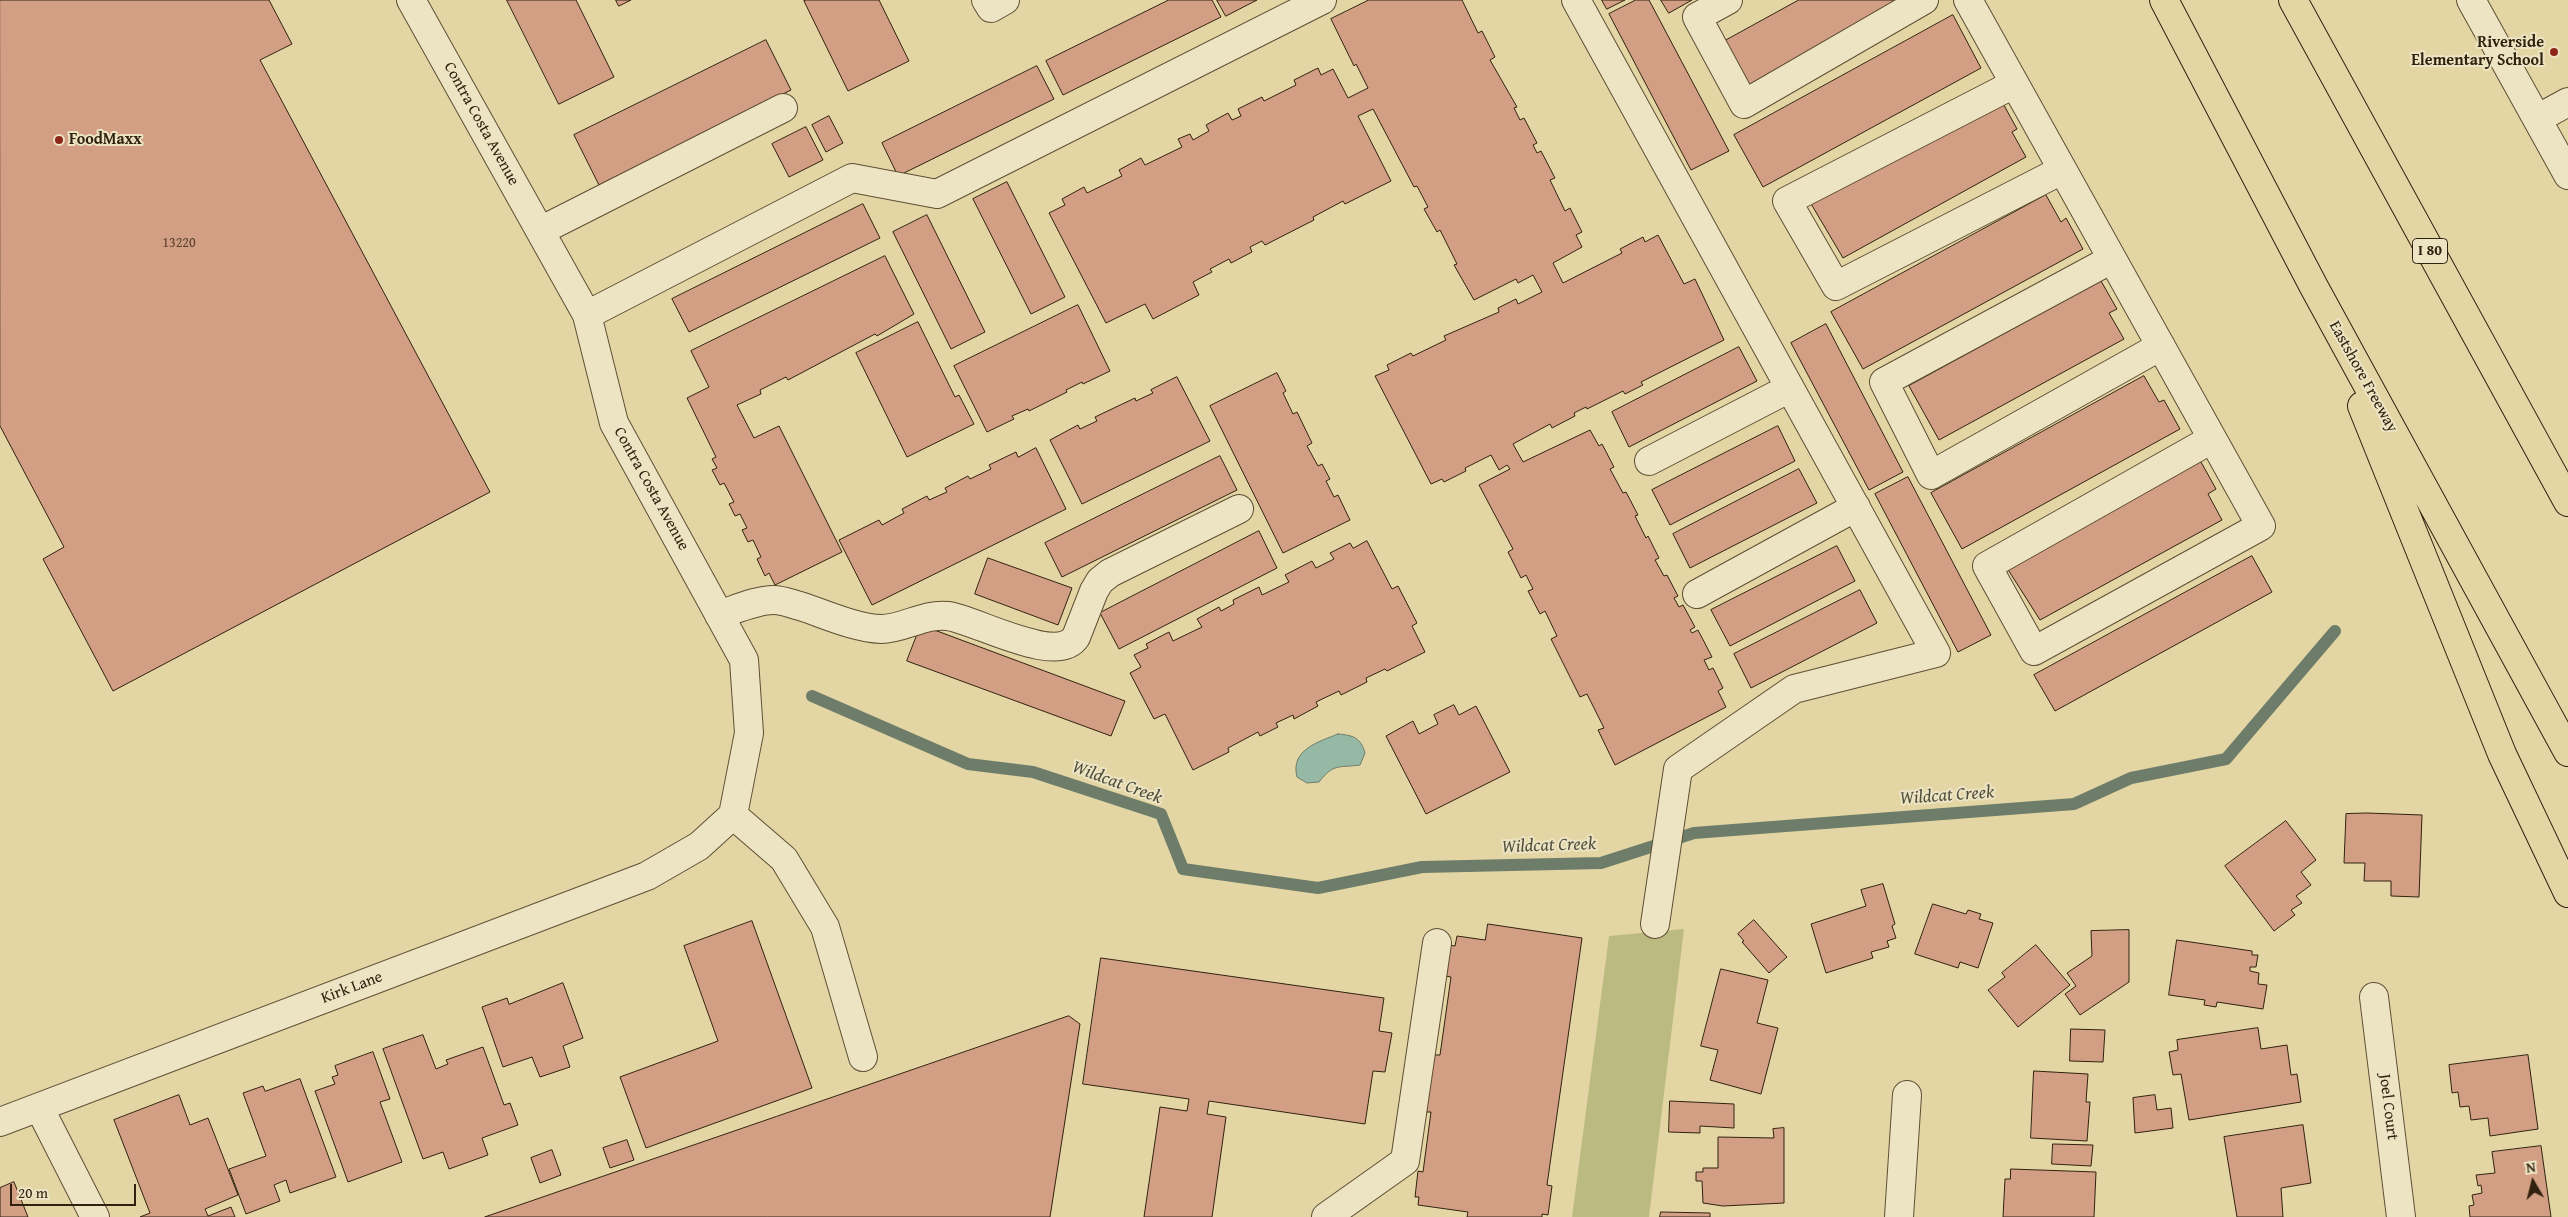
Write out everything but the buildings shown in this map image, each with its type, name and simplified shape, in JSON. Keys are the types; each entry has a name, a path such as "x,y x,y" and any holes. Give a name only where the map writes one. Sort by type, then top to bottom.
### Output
{"highway":[{"name":"Eastshore Freeway","path":"2164,0 2314,287 2568,752"},
{"name":"I 80","path":"2293,0 2568,502"},
{"path":"2314,287 2502,754 2568,893"}],"street":[{"name":"Contra Costa Avenue","path":"411,0 587,315 614,423 744,660 749,733 733,815"},
{"path":"986,0 990,8 1005,0"},
{"path":"587,315 852,178 937,194 1322,0"},
{"path":"1576,0 1936,653 1794,689 1678,769 1655,924"},
{"path":"1728,0 1697,17 1744,104 1924,0"},
{"path":"1968,0 2261,526 2034,652 1987,566 2212,439"},
{"path":"2471,0 2568,175"},
{"path":"2014,84 1787,201 1836,286 2062,170"},
{"path":"2537,119 2568,102"},
{"path":"540,231 783,108"},
{"path":"2112,259 1884,382 1931,475 2161,346"},
{"path":"1649,461 1790,388"},
{"path":"1696,594 1856,507"},
{"path":"719,615 757,602 775,600 880,629 904,626 931,617 948,616 1031,643 1063,648 1072,644 1100,581 1110,573 1239,508"},
{"path":"733,815 784,859 825,926 863,1057"},
{"name":"Kirk Lane","path":"0,1122 647,876 699,846 733,815"},
{"path":"1319,1214 1405,1161 1437,943"},
{"name":"Joel Court","path":"2374,997 2401,1217"},
{"path":"1899,1217 1907,1095"},
{"path":"38,1107 95,1217"}],"green space":[{"path":"1684,929 1649,1217 1572,1217 1609,936"}],"shaded area":[{"path":"1338,734 1352,736 1359,741 1365,753 1360,765 1333,769 1319,782 1307,783 1297,777 1296,768 1298,760 1307,748"}],"waterway":[{"name":"Wildcat Creek","path":"812,696 968,764 1033,772 1161,814 1183,869 1318,888 1422,867 1601,863 1694,833 2074,804 2131,778 2226,759 2335,631"}],"place":[{"name":"Riverside Elementary School","path":"2554,52"},
{"name":"FoodMaxx","path":"59,140"}]}
